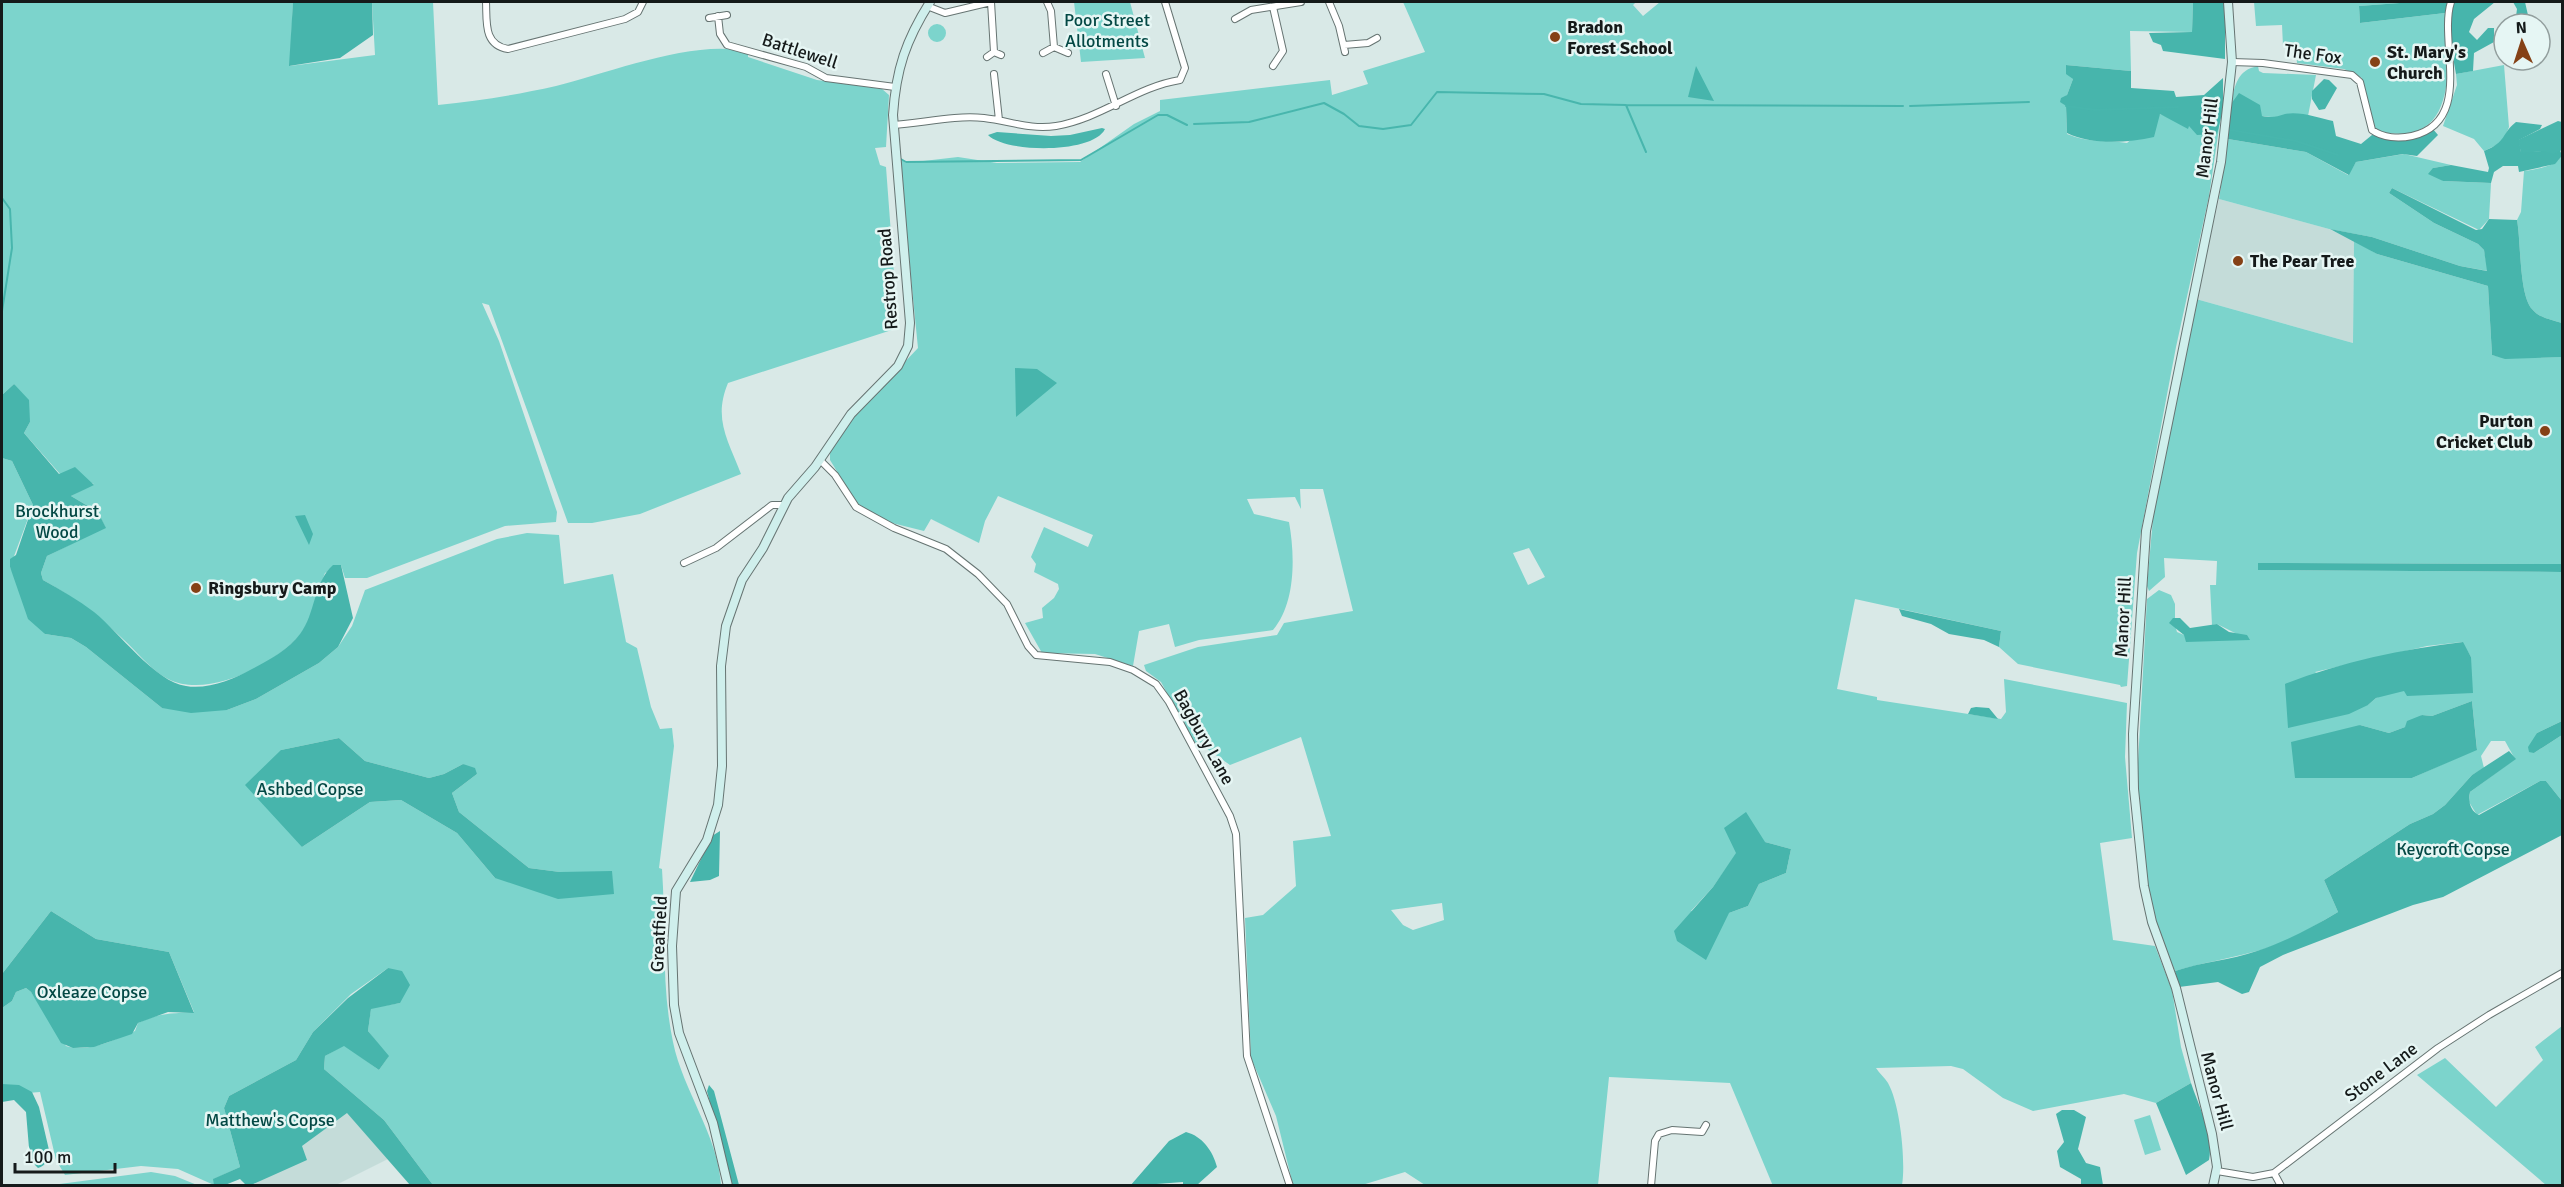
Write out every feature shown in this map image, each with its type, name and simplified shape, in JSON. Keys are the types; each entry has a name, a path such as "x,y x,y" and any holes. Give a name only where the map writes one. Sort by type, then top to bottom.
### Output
{"street":[{"path":"486,2 489,36 497,46 508,49 625,19 638,12 643,2"},
{"path":"929,4 945,13 991,2 994,52"},
{"path":"1047,2 1051,11 1054,47"},
{"path":"893,125 967,117 999,120 1024,127 1055,126 1100,114 1147,88 1183,77 1185,68 1166,2"},
{"path":"1250,2 1251,10"},
{"path":"1235,19 1251,10 1301,2"},
{"path":"1329,2 1345,49 1368,43 1377,38"},
{"name":"Manor Hill","path":"2217,1171 2212,1134 2176,988 2156,932 2146,895 2134,789 2133,734 2146,531 2217,187 2232,62 2228,2"},
{"name":"The Fox","path":"2232,62 2263,63 2352,75 2360,82 2372,130 2389,137 2414,135 2437,123 2447,96 2451,75 2449,16 2451,2"},
{"name":"Restrop Road","path":"721,685 724,636 737,592 764,548 784,506 820,460 851,414 898,366 908,346 910,323 893,125 895,87 903,52 929,4"},
{"path":"1273,7 1283,51 1273,66"},
{"path":"709,18 727,15"},
{"name":"Battlewell","path":"718,16 720,34 727,45 806,67 826,78 895,87"},
{"path":"1043,52 1054,47 1068,53"},
{"path":"994,52 1001,55"},
{"path":"987,57 994,52"},
{"path":"994,74 999,120"},
{"path":"1106,74 1116,106"},
{"name":"Bagbury Lane","path":"820,460 835,475 856,507 894,528 946,549 978,574 1007,604 1036,655 1110,662 1135,671 1160,689 1235,828 1247,1056 1290,1185"},
{"path":"684,563 716,548 772,505 784,506"},
{"name":"Greatfield","path":"721,685 722,766 716,815 707,840 676,891 672,946 674,1005 679,1033 717,1136 728,1185"},
{"name":"Stone Lane","path":"2274,1173 2438,1048 2497,1010 2562,973"},
{"path":"1651,1185 1655,1141 1659,1134 1672,1130 1703,1136 1706,1125"},
{"path":"2213,1185 2217,1171 2253,1177 2274,1173 2281,1185"}],"shaded area":[{"path":"2558,121 2562,122 2562,150 2553,154 2544,151 2521,153 2518,140"},
{"path":"1105,129 1097,137 1067,147 1029,148 997,141 988,135 997,132 1070,135"},
{"path":"2219,199 2329,229 2354,240 2353,343 2196,299"},
{"path":"347,1112 388,1159 336,1185 251,1186 273,1174 302,1146"}],"green space":[{"path":"2,2 293,2 290,66 375,55 372,2 433,2 438,105 556,86 678,53 727,49 748,52 748,57 817,80 882,89 889,95 886,147 875,148 880,165 886,167 898,328 728,383 722,408 722,419 727,440 741,474 640,514 592,523 568,523 489,305 482,303 499,341 557,512 556,522 505,526 367,578 345,578 341,565 325,573 304,629 273,658 238,676 219,682 201,685 184,684 168,679 150,666 96,615 43,580 41,573 47,556 105,527 98,512 71,496 94,484 60,474 24,433 30,422 14,384 2,395"},
{"path":"293,2 372,2 373,35 340,58 289,66"},
{"name":"Poor Street Allotments","path":"1074,2 1130,2 1145,58 1081,62"},
{"path":"1403,2 1636,2 1633,5 1643,16 1660,2 2193,2 2192,32 2130,31 2131,71 2066,65 2073,79 2067,95 2061,102 2066,106 2067,134 2089,140 2127,143 2160,114 2188,126 2203,97 2223,101 2209,196 2176,347 2137,553 2127,686 2121,687 2018,664 1999,647 2001,631 1855,599 1837,689 1877,697 1877,700 2001,719 2006,712 2004,679 2127,703 2125,757 2132,838 2100,843 2113,940 2155,946 2172,990 2181,1047 2191,1083 2156,1103 2124,1094 2033,1111 2003,1098 1963,1069 1951,1066 1876,1068 1888,1083 1899,1118 1902,1185 1773,1186 1730,1083 1609,1077 1598,1185 1425,1185 1405,1172 1362,1185 1293,1185 1276,1116 1251,1058 1245,918 1263,915 1296,886 1293,841 1331,836 1301,737 1230,765 1200,744 1195,745 1161,682 1146,671 1144,665 1198,647 1277,635 1284,623 1353,611 1323,489 1300,489 1301,509 1295,497 1247,499 1254,514 1289,522 1293,564 1290,593 1281,619 1273,630 1199,640 1175,647 1169,624 1139,631 1133,666 1095,654 1042,653 1025,623 1043,618 1042,608 1054,598 1059,589 1058,584 1034,572 1036,564 1031,557 1044,527 1088,547 1093,535 998,496 985,521 979,543 931,519 924,531 888,522 857,504 830,460 830,452 847,423 918,348 899,158 906,163 958,157 997,163 1080,162 1134,124 1160,111 1160,100 1330,80 1332,95 1368,84 1363,71 1425,52","holes":["1529,548 1545,577 1528,585 1513,553","1765,842 1791,849 1786,873 1759,884 1748,906 1729,913 1691,911 1713,887 1737,853","1442,903 1444,920 1413,930 1403,925 1391,910"]},
{"path":"2193,2 2225,2 2225,59 2163,51 2161,45 2153,42 2149,33 2192,32"},
{"path":"2254,2 2413,2 2359,6 2360,23 2445,13 2447,80 2443,100 2435,117 2422,129 2402,134 2375,130 2369,120 2362,78 2344,69 2297,63 2296,50 2283,46 2282,25 2256,26"},
{"path":"2413,2 2495,2 2474,19 2469,32 2477,40 2488,28 2492,28 2492,43 2474,53 2473,71 2456,74 2445,13 2360,23 2359,6"},
{"path":"2513,2 2525,2 2527,12 2517,12"},
{"path":"937,24 943,27 946,33 943,39 937,42 931,39 928,33 931,27"},
{"path":"2066,65 2131,71 2131,88 2174,91 2176,97 2204,95 2223,78 2223,110 2217,134 2197,135 2189,126 2188,129 2160,114 2154,137 2109,142 2087,140 2067,133 2066,106 2060,102 2061,98 2067,95 2073,79 2066,74"},
{"path":"1696,66 1714,101 1688,97"},
{"path":"2258,66 2259,71 2263,73 2316,75 2308,116 2279,118 2262,116 2231,104 2238,79 2245,71"},
{"path":"2492,67 2492,72 2505,72 2509,127 2503,142 2484,151 2474,139 2443,126 2457,85 2456,74"},
{"path":"2324,79 2329,80 2337,88 2325,109 2319,110 2312,99 2312,91"},
{"path":"2239,93 2260,105 2262,116 2274,117 2297,113 2333,121 2336,136 2361,144 2372,135 2401,139 2432,128 2438,135 2417,156 2403,154 2356,162 2349,175 2306,152 2228,139 2231,104"},
{"path":"2516,122 2542,125 2540,129 2519,140 2521,152 2560,150 2562,156 2555,164 2519,172 2518,166 2503,166 2494,172 2491,183 2443,181 2428,174 2433,168 2451,165 2488,172 2484,151 2497,144"},
{"path":"2228,139 2306,152 2348,175 2356,162 2404,154 2451,165 2433,168 2443,181 2491,183 2489,219 2479,230 2392,188 2389,193 2434,223 2478,244 2484,250 2488,271 2460,266 2372,237 2329,229 2219,199"},
{"path":"2562,156 2562,323 2538,315 2528,302 2523,280 2517,220 2521,212 2524,171 2550,165"},
{"path":"2392,188 2476,230 2482,229 2489,219 2517,220 2523,280 2528,302 2538,315 2562,323 2562,357 2505,359 2492,355 2488,286 2377,254 2330,229 2372,237 2460,266 2487,271 2484,250 2478,244 2434,223 2389,193"},
{"path":"2354,240 2377,254 2488,286 2492,355 2505,358 2562,357 2562,564 2259,563 2258,570 2562,572 2562,721 2537,733 2534,753 2562,735 2562,801 2546,781 2540,781 2477,815 2469,802 2470,792 2515,759 2505,741 2491,741 2481,756 2484,768 2472,775 2445,805 2433,814 2410,824 2324,880 2338,912 2276,945 2175,971 2160,937 2149,901 2137,781 2147,599 2159,590 2171,595 2175,604 2175,618 2173,618 2177,632 2184,635 2239,635 2217,624 2212,625 2210,585 2216,585 2217,561 2164,558 2165,577 2149,591 2147,586 2153,518 2196,299 2353,343","holes":["2462,642 2471,657 2376,698 2368,705 2315,672 2427,646","2472,701 2477,749 2412,778 2295,778 2360,725 2389,733 2405,727 2422,715 2432,716"]},
{"path":"1015,368 1037,369 1057,383 1016,417"},
{"name":"Brockhurst Wood","path":"14,384 29,400 30,422 24,433 59,474 75,467 94,485 71,496 98,512 106,528 47,556 41,573 43,580 94,612 162,676 194,687 229,680 284,650 305,626 326,572 333,565 341,565 353,618 338,647 319,663 256,699 227,710 191,713 162,708 86,647 71,638 45,634 28,619 10,567 10,559 16,555 33,505 12,461 2,458 2,395"},
{"path":"2,458 12,461 33,505 10,567 45,634 71,638 86,647 162,708 227,710 256,699 319,663 338,647 352,626 365,590 497,539 527,533 559,535 564,584 613,574 626,642 637,648 651,707 660,729 672,728 674,746 659,868 662,869 664,956 669,1021 684,1078 714,1148 721,1185 433,1185 384,1120 324,1069 325,1056 344,1045 379,1070 388,1057 368,1031 371,1008 400,1003 388,968 351,994 313,1032 296,1060 229,1096 224,1108 240,1167 214,1179 214,1185 178,1169 141,1166 65,1175 56,1160 40,1092 2,1095 2,1008 12,1001 16,992 26,988 31,992 66,1046 75,1048 93,1047 110,1042 135,1031 138,1023 153,1017 194,1012 169,952 96,939 51,911 2,974","holes":["339,738 365,761 429,778 444,774 463,764 477,774 452,793 459,812 529,868 560,872 495,878 457,833 401,800 370,802 302,847 281,750"]},
{"path":"305,515 313,534 309,545 295,516"},
{"path":"2258,563 2562,564 2562,572 2258,570"},
{"path":"1899,609 2001,631 1999,647 1984,640 1949,634 1931,624 1902,616"},
{"path":"2173,618 2180,618 2190,628 2217,624 2229,632 2247,635 2250,640 2186,642 2184,635 2169,623"},
{"path":"2463,642 2471,657 2473,693 2407,696 2404,691 2376,698 2368,705 2349,714 2288,728 2285,684 2372,657"},
{"path":"2472,701 2477,750 2412,778 2295,778 2291,742 2360,725 2389,733 2405,727 2407,721 2422,715 2432,716"},
{"path":"1971,708 1989,708 1998,719 1968,714"},
{"path":"2562,721 2562,735 2534,753 2529,752 2528,747 2537,733"},
{"name":"Ashbed Copse","path":"339,738 365,761 429,778 444,774 463,764 475,768 477,774 452,793 459,812 529,868 560,872 612,871 614,894 558,899 495,878 457,833 401,800 370,802 302,847 245,785 281,750"},
{"name":"Keycroft Copse","path":"2509,751 2516,759 2470,792 2472,808 2479,815 2540,781 2546,781 2562,801 2562,835 2443,897 2413,905 2283,955 2260,967 2249,992 2242,994 2218,982 2179,987 2175,971 2268,947 2299,934 2338,912 2324,880 2410,824 2433,814 2445,805 2472,775"},
{"path":"1746,812 1765,842 1791,849 1786,873 1759,884 1748,906 1729,913 1706,960 1677,941 1674,931 1713,887 1736,853 1724,828"},
{"path":"720,831 719,876 710,880 690,882 712,836"},
{"name":"Oxleaze Copse","path":"51,911 96,939 169,952 194,1013 168,1012 138,1023 132,1034 94,1047 73,1048 61,1043 31,992 26,988 16,992 12,1001 2,1008 2,974"},
{"name":"Matthew's Copse","path":"388,968 402,971 410,985 400,1003 371,1009 368,1031 389,1056 379,1070 344,1046 325,1056 324,1069 384,1120 433,1185 410,1185 347,1113 302,1146 307,1160 251,1185 246,1185 240,1179 225,1185 214,1185 213,1179 240,1167 224,1108 229,1096 296,1060 313,1032 348,998"},
{"path":"2562,1026 2562,1185 2546,1185 2417,1075 2445,1058 2496,1107 2543,1060 2535,1047"},
{"path":"2191,1083 2205,1121 2210,1150 2209,1160 2186,1175 2156,1103"},
{"path":"2,1084 19,1085 32,1092 39,1107 49,1150 46,1162 41,1167 38,1168 30,1160 26,1112 14,1100 2,1102"},
{"path":"709,1085 714,1091 739,1185 731,1185 707,1091"},
{"path":"2062,1110 2074,1110 2086,1117 2078,1149 2086,1163 2100,1167 2103,1185 2081,1185 2081,1179 2060,1167 2057,1151 2064,1142 2056,1114"},
{"path":"2150,1115 2161,1150 2145,1155 2134,1120"},
{"path":"1186,1132 1197,1137 1206,1145 1217,1167 1197,1185 1183,1185 1183,1182 1130,1186 1169,1141"},
{"path":"151,1172 175,1176 197,1185 52,1185"}],"waterway":[{"path":"1194,124 1249,122 1324,103 1359,126 1383,129 1411,125 1437,92 1544,94 1581,104 1626,105"},
{"path":"1910,106 2029,102"},
{"path":"1646,152 1626,105 1903,106"},
{"path":"2066,106 2096,110 2178,107"},
{"path":"899,158 906,162 1081,160 1158,115 1167,115 1187,125"},
{"path":"2230,130 2296,141 2338,155"},
{"path":"2,198 10,209 12,248 2,311"}],"place":[{"name":"Bradon Forest School","path":"1555,37"},
{"name":"St. Mary's Church","path":"2375,62"},
{"name":"The Pear Tree","path":"2238,261"},
{"name":"Purton Cricket Club","path":"2545,431"},
{"name":"Ringsbury Camp","path":"196,588"}]}
